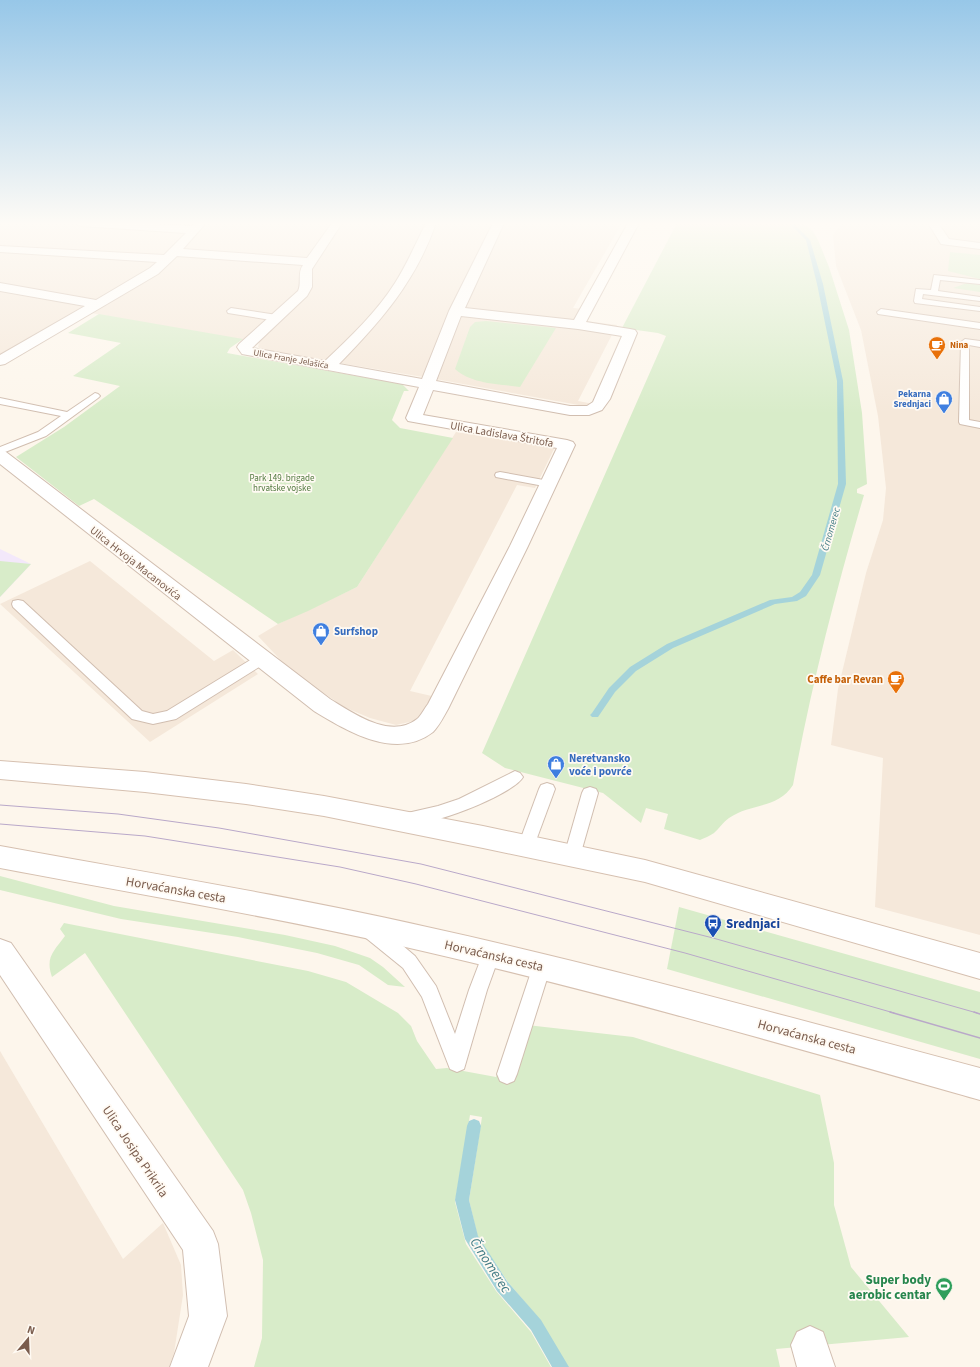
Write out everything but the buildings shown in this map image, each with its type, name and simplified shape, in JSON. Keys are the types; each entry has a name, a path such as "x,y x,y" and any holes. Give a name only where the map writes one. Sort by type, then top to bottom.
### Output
{"street":[{"path":"0,287 98,304"},
{"path":"0,361 127,287"},
{"name":"Ulica Franje Jelašića","path":"306,287 303,293 244,347 247,351 427,384"},
{"path":"328,366 376,318 398,287"},
{"path":"456,311 578,325 630,333 602,399 597,407 592,410 582,411 564,410 427,384 456,311 468,287"},
{"path":"578,325 599,287"},
{"name":"Ulica Ladislava Štritofa","path":"268,664 322,705 353,724 380,734 400,735 416,731 425,726 437,709 567,445 414,418 427,384"},
{"name":"Ulica Hrvoja Macanovića","path":"0,456 268,664"},
{"path":"0,770 144,782 324,806 397,820 645,871 980,966"},
{"name":"Horvaćanska cesta","path":"0,857 340,920 491,954 748,1020 980,1084"},
{"name":"Ulica Josipa Prikrila","path":"1,952 200,1244 208,1316 189,1367"}],"lane":[{"path":"934,293 935,287"},
{"path":"980,299 919,291 918,301 980,309"},
{"path":"883,321 880,308 980,326"},
{"path":"231,311 277,318"},
{"path":"980,344 965,342 964,422 980,425"},
{"path":"0,451 42,434 94,396"},
{"path":"0,401 69,415"},
{"path":"500,475 549,484"},
{"path":"18,604 137,715 153,719 171,716 268,664"},
{"path":"397,820 425,816 458,806 494,790 515,777"},
{"path":"526,846 547,789"},
{"path":"572,856 590,793"},
{"path":"340,920 376,934 409,962 429,992 457,1062 478,990 491,954"},
{"path":"507,1074 542,966"}],"shaded area":[{"path":"0,287 585,287 573,308 585,309 578,320 617,325 578,401 594,404 590,406 262,350 258,347 259,343 80,311 0,356"},
{"path":"844,287 980,287 980,935 875,907 883,758 831,745 838,689 866,573 883,520 886,488 878,416 861,330"},
{"path":"456,432 555,447 535,488 517,485 410,691 436,697 418,720 396,725 370,718 344,707 289,669 258,636 278,624 357,587"},
{"path":"0,549 31,564 0,597"},
{"path":"90,561 214,661 233,650 258,674 150,742 0,604"},
{"path":"0,1051 123,1259 163,1223 181,1265 183,1295 174,1353 169,1367 0,1367"}],"green space":[{"path":"644,287 835,287 849,330 862,413 867,484 857,489 857,493 864,495 825,639 793,785 787,793 780,798 737,813 727,820 714,833 700,840 664,829 668,814 646,808 641,823 603,793 505,768 482,753 666,336 658,333 622,328"},
{"path":"980,287 980,292 953,288"},
{"name":"Park 149. brigade hrvatske vojske","path":"99,314 243,339 230,348 227,353 402,384 409,391 404,391 392,420 400,428 453,438 357,587 278,624 94,499 79,506 16,457 64,427 120,386 73,376 121,343 68,333"},
{"path":"486,321 556,328 520,387 494,384 469,378 455,369 470,327 475,322"},
{"path":"0,561 31,564 0,597"},
{"path":"0,876 114,906 285,935 335,946 370,958 383,967 405,987 388,985 359,965 317,953 238,937 121,919 0,890"},
{"path":"679,907 980,992 980,1059 667,969"},
{"path":"64,923 308,971 346,982 398,1013 411,1026 417,1041 436,1069 447,1068 496,1077 504,1054 527,1025 633,1037 820,1095 834,1163 834,1205 851,1267 909,1337 776,1349 780,1367 567,1367 540,1320 508,1282 478,1238 469,1200 482,1117 470,1115 455,1202 466,1244 496,1291 531,1332 551,1367 254,1367 262,1338 263,1260 251,1213 243,1190 85,953 52,977 50,970 50,959 54,950 65,936 60,929"}],"waterway":[{"name":"Črnomerec","path":"595,715 612,690 633,669 670,646 773,602 794,599 803,594 816,575 842,484 840,381 821,287"},
{"name":"Črnomerec","path":"474,1126 462,1200 472,1239 502,1286 536,1325 561,1367"}],"tram line":[{"path":"0,805 118,814 219,828 421,864 713,938 977,1013"},
{"path":"0,824 145,836 340,867 416,884 685,953 894,1013"},
{"path":"890,1012 980,1038"}],"place":[{"name":"Nina","path":"937,360"},
{"name":"Pekarna Srednjaci","path":"944,414"},
{"name":"Surfshop","path":"321,646"},
{"name":"Caffe bar Revan","path":"896,694"},
{"name":"Neretvansko voće i povrće","path":"556,779"},
{"name":"Srednjaci","path":"713,938"},
{"name":"Super body aerobic centar","path":"944,1301"}]}
